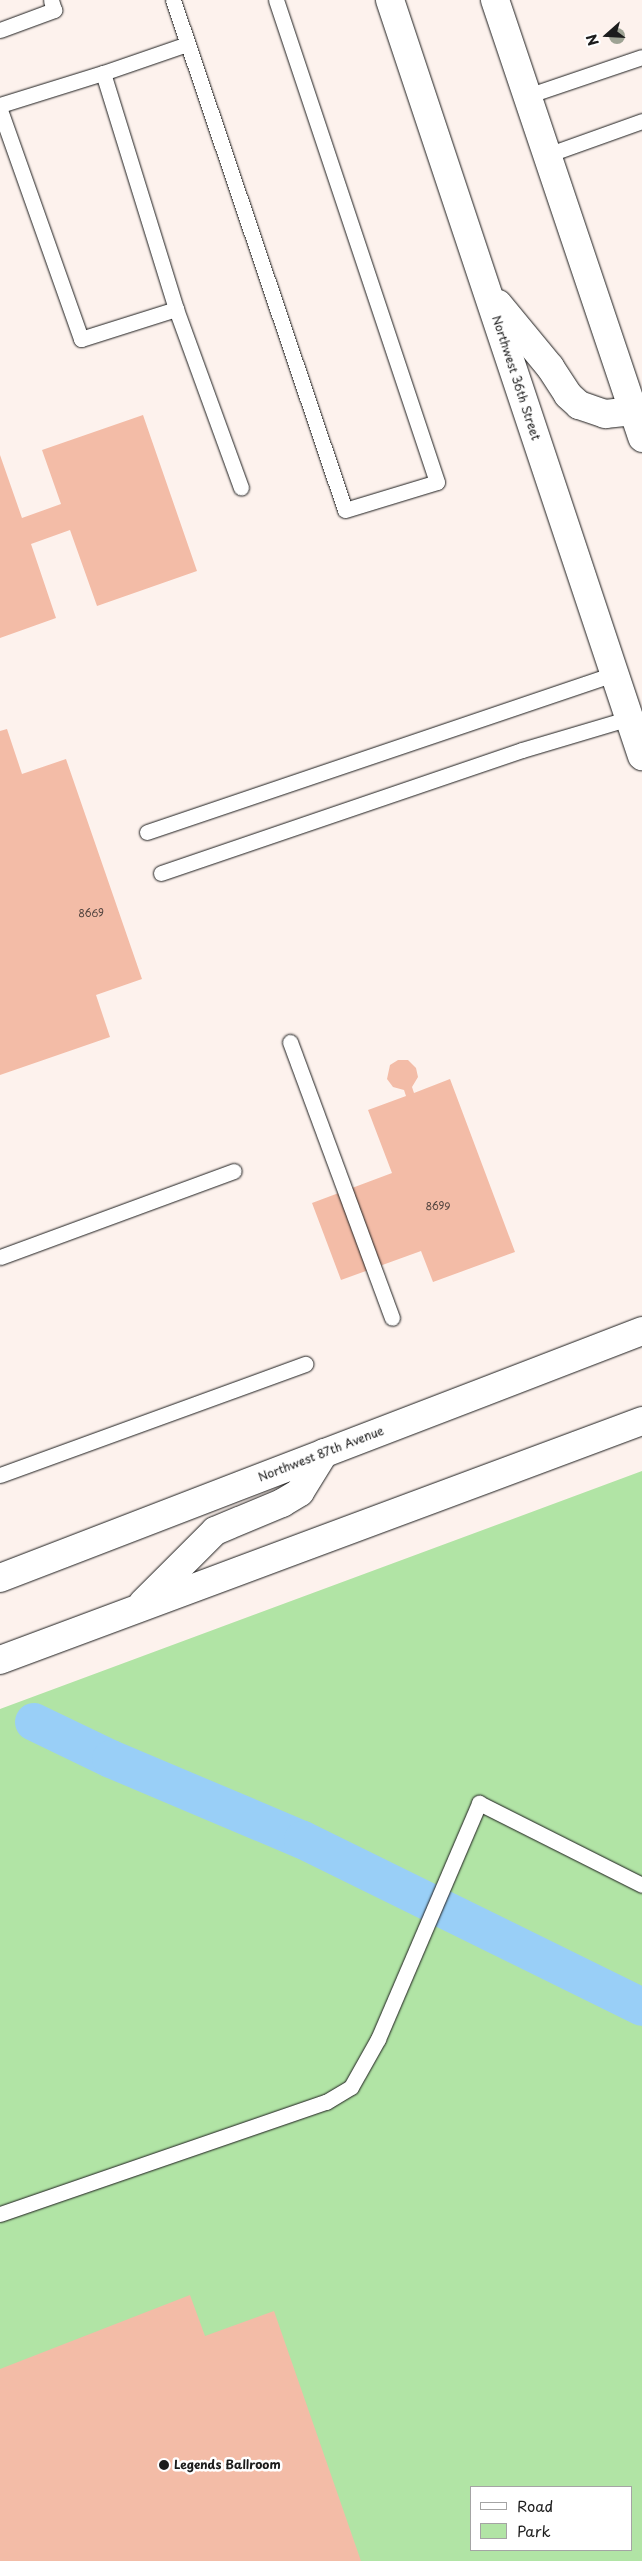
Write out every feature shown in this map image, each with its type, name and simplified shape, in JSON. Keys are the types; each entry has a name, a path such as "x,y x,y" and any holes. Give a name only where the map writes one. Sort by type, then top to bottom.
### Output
{"main road":[{"name":"Northwest 36th Street","path":"390,0 642,756"},
{"path":"495,0 547,155 637,410 642,438"},
{"path":"487,292 550,367 568,395 580,405 605,414 637,410"},
{"name":"Northwest 87th Avenue","path":"0,1578 642,1331"},
{"path":"0,1660 642,1421"},
{"path":"137,1610 214,1531 282,1504 300,1492 324,1453"}],"lane":[{"path":"0,30 54,10 51,0"},
{"path":"172,0 346,510 437,482 276,0"},
{"path":"0,105 103,73 187,44"},
{"path":"527,96 642,57"},
{"path":"103,73 176,309 241,488"},
{"path":"0,110 82,339 176,309"},
{"path":"547,155 642,122"},
{"path":"147,832 615,674"},
{"path":"161,873 522,750 630,718"},
{"path":"290,1042 392,1318"},
{"path":"0,1257 234,1171"},
{"path":"0,1475 305,1364"},
{"path":"0,2214 326,2102 351,2087 378,2038 479,1803 642,1885"}],"green space":[{"path":"642,1471 642,2561 0,2561 0,1709"}],"building":[{"path":"143,415 197,571 97,606 70,530 31,544 56,618 0,638 0,455 22,518 61,504 42,450"},
{"path":"7,729 22,774 66,759 142,979 96,995 110,1037 0,1075 0,731"},
{"path":"398,1060 408,1060 416,1068 418,1077 412,1087 414,1093 450,1079 515,1252 433,1282 421,1251 341,1280 312,1203 392,1173 368,1110 406,1096 404,1090 393,1087 387,1079 390,1065"},
{"name":"Legends Ballroom","path":"190,2295 205,2336 274,2311 361,2561 0,2561 0,2369"}],"waterway":[{"path":"34,1722 111,1759 303,1840 642,2007"}],"place":[{"name":"Legends Ballroom","path":"164,2465"}]}
